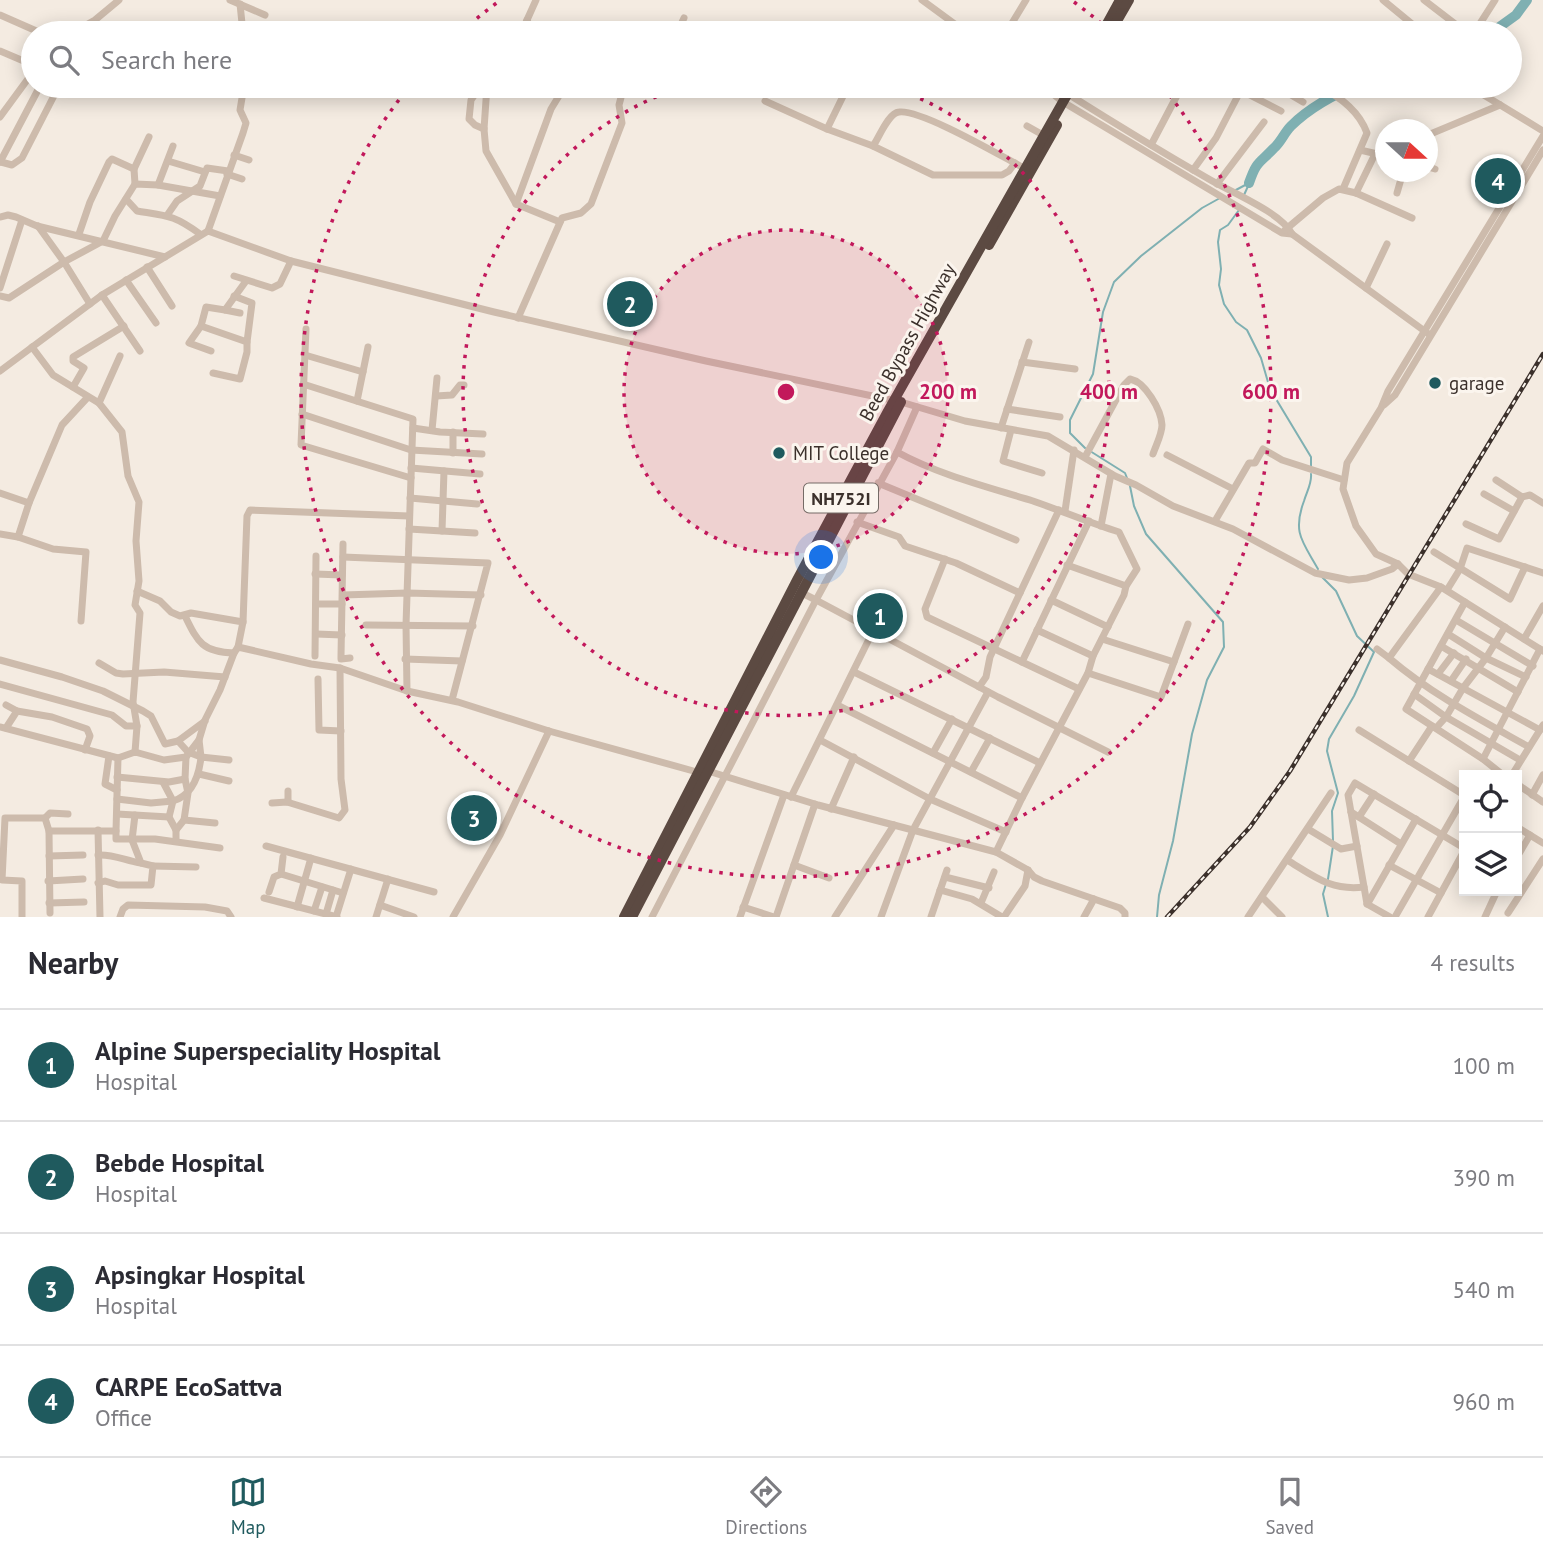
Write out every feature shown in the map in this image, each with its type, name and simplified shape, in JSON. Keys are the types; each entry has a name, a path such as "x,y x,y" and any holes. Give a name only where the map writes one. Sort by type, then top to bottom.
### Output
{"highway":[{"path":"1117,21 1129,0"},
{"path":"1107,21 1116,2"},
{"name":"Beed Bypass Highway","path":"624,917 1019,166 1066,98"},
{"name":"Beed Bypass Highway","path":"897,402 1066,98"},
{"name":"Beed Bypass Highway","path":"632,917 703,771"}],"street":[{"path":"93,21 119,0"},
{"path":"230,0 265,15"},
{"path":"527,20 537,0"},
{"path":"922,0 951,21"},
{"path":"1013,21 1026,0"},
{"path":"1383,0 1408,21"},
{"path":"1424,0 1451,21"},
{"path":"1481,21 1494,0"},
{"path":"240,4 242,21"},
{"path":"0,15 21,24"},
{"path":"0,51 21,60"},
{"path":"0,117 21,88"},
{"path":"34,98 1,162 8,166 22,158 53,98"},
{"path":"0,371 102,295 204,232 246,122 240,110 242,98"},
{"path":"472,98 469,119 484,129"},
{"path":"486,98 486,151 516,204 560,222"},
{"path":"516,204 551,109 558,98"},
{"path":"518,318 562,218 582,213 591,204 622,122 619,105 621,98"},
{"path":"827,129 842,98"},
{"path":"1069,98 1193,170 1247,210 1288,231"},
{"path":"1069,98 1220,188 1254,203 1427,333"},
{"path":"1151,145 1176,98"},
{"path":"1193,170 1216,138 1236,98"},
{"path":"1258,98 1281,111"},
{"path":"1296,98 1303,102"},
{"path":"1338,98 1361,118 1367,133 1343,189"},
{"path":"1427,333 1543,133 1489,98"},
{"path":"765,101 873,146 933,175 1002,175 1019,166"},
{"path":"1438,130 1500,105"},
{"path":"873,146 893,115 899,112 922,116 1019,166"},
{"path":"1220,188 1264,122"},
{"path":"1027,126 1043,135"},
{"path":"19,127 34,133"},
{"path":"0,296 9,298 64,262 103,241 135,184 134,169 149,137"},
{"path":"158,185 173,146"},
{"path":"1356,192 1375,154 1360,150"},
{"path":"1483,759 1542,650 1444,589 1408,574 1398,564 1377,554 1356,526 1343,489 1347,463 1381,408 1388,391 1543,150"},
{"path":"234,155 249,160"},
{"path":"79,234 90,202 109,162 112,159 117,160 134,169"},
{"path":"168,161 205,172"},
{"path":"168,214 177,201 200,186 207,168 211,167 242,179"},
{"path":"1397,193 1401,182"},
{"path":"135,184 220,195"},
{"path":"1288,231 1322,198 1343,189 1356,192 1412,218"},
{"path":"126,199 137,211 168,214 204,232 224,236 291,261 518,318 897,402 965,421 1048,436 1086,455 1113,475 1173,506 1215,521 1315,573 1349,580 1367,578 1398,564"},
{"path":"0,217 8,215 37,226 79,234 122,248 165,257"},
{"path":"0,288 22,220"},
{"path":"37,226 90,304"},
{"path":"1366,288 1387,244"},
{"path":"234,276 272,288 280,284 291,261"},
{"path":"148,267 172,306"},
{"path":"126,281 156,323"},
{"path":"225,310 246,281"},
{"path":"102,295 140,351"},
{"path":"213,373 240,379 252,303 234,296"},
{"path":"211,351 189,343 201,326 206,307 240,313"},
{"path":"73,387 84,368 73,361 73,357 124,326"},
{"path":"201,326 247,342"},
{"path":"306,329 301,445 411,478"},
{"path":"1001,428 1029,342"},
{"path":"32,347 52,375 106,410 119,430 128,476 139,502 136,529 139,581 135,605 140,613 135,752"},
{"path":"357,401 368,347"},
{"path":"305,355 363,372"},
{"path":"99,403 120,356"},
{"path":"1022,362 1075,369"},
{"path":"432,430 438,378"},
{"path":"1086,455 1129,379 1141,384 1157,408 1162,425 1153,454"},
{"path":"303,384 414,419 405,659 407,691"},
{"path":"436,396 452,395 460,385 464,385"},
{"path":"18,537 29,503 62,425 87,398"},
{"path":"652,917 816,600 897,452 917,407"},
{"path":"1007,409 1060,416"},
{"path":"302,414 411,450 482,454"},
{"path":"413,428 483,434"},
{"path":"1011,430 1003,461 1042,473"},
{"path":"453,432 453,453"},
{"path":"1215,521 1249,463 1255,463 1263,449 1282,460 1344,480"},
{"path":"979,687 986,677 994,649 1020,593 1062,510 1074,450"},
{"path":"897,452 911,460 969,481 1062,510 1119,532 1137,569 1126,586 1093,656 1088,673 996,852"},
{"path":"1167,455 1233,489"},
{"path":"411,468 480,474"},
{"path":"442,531 444,471"},
{"path":"1101,526 1113,475"},
{"path":"1496,480 1522,498"},
{"path":"878,483 1016,540"},
{"path":"0,493 29,503"},
{"path":"1484,494 1514,511"},
{"path":"1466,524 1499,539 1522,498 1530,495 1543,503"},
{"path":"410,498 477,504"},
{"path":"117,799 151,803 173,801 188,793 200,774 199,740 236,650 243,622 247,516 250,510 409,516"},
{"path":"1022,662 1089,521"},
{"path":"857,523 899,537 905,547 944,559 1020,593"},
{"path":"409,529 475,533"},
{"path":"0,534 53,549 86,552 81,621"},
{"path":"343,544 341,659 350,658"},
{"path":"1389,658 1460,569 1468,548 1543,573"},
{"path":"1434,552 1510,599 1525,567"},
{"path":"315,656 316,556"},
{"path":"342,557 488,563 452,700"},
{"path":"944,559 924,613 927,617 1079,690"},
{"path":"1067,565 1126,586"},
{"path":"316,574 342,575"},
{"path":"797,590 988,692 1108,752"},
{"path":"137,591 160,601 171,612 243,622"},
{"path":"342,595 481,595"},
{"path":"1051,600 1108,627"},
{"path":"1465,602 1406,709 1497,770"},
{"path":"316,604 342,604"},
{"path":"1524,639 1543,607"},
{"path":"185,616 199,641 214,652 236,650 340,668 407,691 452,700 549,731 725,776 831,809 996,852 1042,881 1120,908 1125,917"},
{"path":"1456,620 1532,666"},
{"path":"1534,622 1543,625"},
{"path":"1088,673 1161,697 1188,624"},
{"path":"366,625 473,626"},
{"path":"1409,761 1434,727 1447,717 1463,688 1505,627"},
{"path":"1037,630 1093,656"},
{"path":"740,917 787,796 820,740 873,631"},
{"path":"316,634 342,635"},
{"path":"1448,634 1486,658 1526,677"},
{"path":"1102,639 1174,662"},
{"path":"1441,646 1518,692"},
{"path":"1377,649 1454,705 1529,747"},
{"path":"1438,674 1454,653"},
{"path":"405,659 462,661"},
{"path":"1451,681 1466,659"},
{"path":"0,660 103,691 151,716 164,744 178,741 205,720"},
{"path":"99,663 116,673 225,677"},
{"path":"272,803 288,802 339,818 343,815 345,810 341,779 340,668"},
{"path":"1428,669 1541,728 1515,770"},
{"path":"854,672 1040,763"},
{"path":"318,679 319,730 341,731"},
{"path":"0,684 112,715 126,726 137,726"},
{"path":"881,917 913,831 988,692"},
{"path":"1414,694 1520,760"},
{"path":"6,705 17,711 52,717 87,729 90,736 85,750"},
{"path":"837,705 1022,797"},
{"path":"17,711 3,727 108,756 118,758 135,752 164,761 187,754 229,760"},
{"path":"933,753 951,719"},
{"path":"1359,730 1459,793"},
{"path":"453,917 500,835 549,731"},
{"path":"971,772 990,738"},
{"path":"176,831 184,820 188,793 185,779 187,754 199,740"},
{"path":"820,740 930,799 1006,832"},
{"path":"178,741 187,754"},
{"path":"108,756 105,783 117,790"},
{"path":"831,809 854,757"},
{"path":"115,855 118,758"},
{"path":"200,774 229,781"},
{"path":"1532,795 1543,775"},
{"path":"117,777 163,782 185,779"},
{"path":"163,782 173,801 169,817 176,831 176,841"},
{"path":"1367,904 1348,795 1355,783 1459,846"},
{"path":"1522,788 1543,802"},
{"path":"288,791 288,802"},
{"path":"1248,917 1331,793"},
{"path":"1359,817 1374,794"},
{"path":"743,907 775,917 815,804"},
{"path":"1395,917 1459,805"},
{"path":"1351,812 1401,844"},
{"path":"22,917 22,881 2,880 5,818 45,818 50,813 68,814"},
{"path":"117,814 169,817"},
{"path":"135,815 132,840 141,863"},
{"path":"45,818 49,831 50,913"},
{"path":"1367,904 1416,819"},
{"path":"184,820 215,823"},
{"path":"835,917 894,825"},
{"path":"1308,829 1332,845 1346,849 1357,846"},
{"path":"98,830 100,917"},
{"path":"49,831 98,830 132,840 176,841 220,849"},
{"path":"1522,830 1543,842"},
{"path":"1522,849 1530,835"},
{"path":"266,846 433,892"},
{"path":"48,856 83,855"},
{"path":"98,855 115,855 127,861 153,866 196,867"},
{"path":"281,874 283,857"},
{"path":"297,907 311,858"},
{"path":"1428,917 1459,859"},
{"path":"1508,913 1543,859"},
{"path":"1287,860 1331,886 1364,887"},
{"path":"794,864 829,878"},
{"path":"1389,865 1441,893"},
{"path":"98,883 105,881 118,886 152,885 153,866"},
{"path":"343,893 281,874 274,877 266,895 297,907 336,917 351,869"},
{"path":"940,890 981,903 1003,917 1025,886 1028,870"},
{"path":"981,903 994,872"},
{"path":"933,916 946,874 989,888"},
{"path":"48,881 83,879"},
{"path":"376,917 388,879"},
{"path":"314,911 322,887"},
{"path":"326,914 333,890"},
{"path":"1485,917 1495,896"},
{"path":"1262,897 1282,917"},
{"path":"1084,917 1094,900"},
{"path":"49,903 84,902"},
{"path":"1367,904 1390,917"},
{"path":"380,905 414,917"},
{"path":"120,917 125,906 137,910 205,907 227,911 231,917"}],"waterway":[{"path":"1508,21 1527,0"},
{"path":"1249,183 1259,163 1289,129 1305,114 1330,98"},
{"path":"1234,191 1249,183"},
{"path":"1244,195 1249,184"},
{"path":"1085,448 1070,433 1070,420 1093,374 1103,312 1114,282 1141,256 1202,208 1220,198"},
{"path":"1239,210 1228,225 1220,230 1218,242 1221,269 1219,285 1224,304 1236,322 1247,330 1261,358 1270,389 1311,457 1311,468"},
{"path":"1090,451 1125,473 1127,478"},
{"path":"1311,474 1299,529 1318,569"},
{"path":"1130,486 1134,506 1146,534 1223,622 1224,647 1207,680 1192,734 1173,841 1159,895 1157,917"},
{"path":"1322,577 1336,591 1357,636 1374,652 1354,696 1329,739 1327,751 1338,793 1332,811 1333,841"},
{"path":"1328,879 1333,846"},
{"path":"1326,884 1323,894 1328,917"}],"railway":[{"path":"1167,917 1250,827 1290,771 1543,354"}],"place":[{"name":"CARPE EcoSattva","path":"1498,181"},
{"name":"Bebde Hospital","path":"630,304"},
{"name":"garage","path":"1435,383"},
{"name":"MIT College","path":"779,453"},
{"name":"Alpine Superspeciality Hospital","path":"880,616"},
{"name":"Apsingkar Hospital","path":"474,818"}]}
